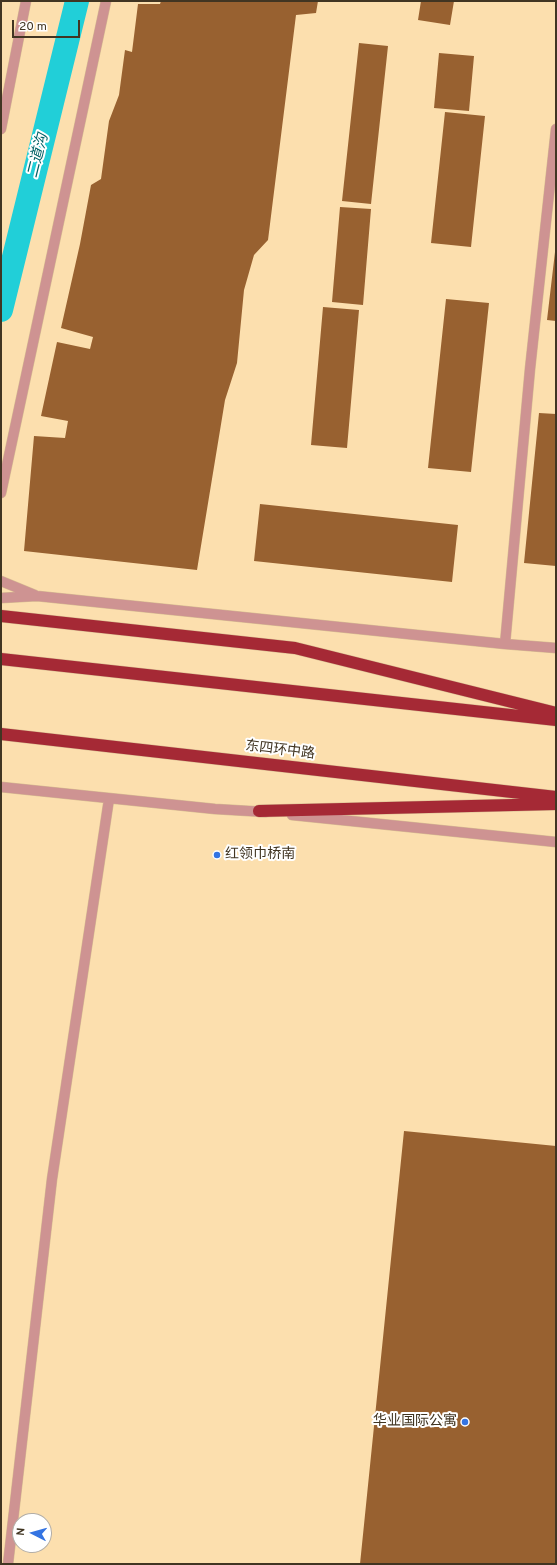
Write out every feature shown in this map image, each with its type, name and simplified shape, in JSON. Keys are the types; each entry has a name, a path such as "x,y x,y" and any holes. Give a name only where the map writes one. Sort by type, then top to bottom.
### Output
{"highway":[{"path":"1,616 295,648 556,713"},
{"path":"1,659 556,720"},
{"name":"东四环中路","path":"1,734 556,797"},
{"path":"259,811 556,804"}],"street":[{"path":"1,129 26,1"},
{"path":"1,493 106,1"},
{"path":"505,644 530,369 556,129"},
{"path":"1,581 37,596"},
{"path":"1,598 37,596 556,648"},
{"path":"1,787 216,809 259,811 556,842"},
{"path":"1,790 16,788"},
{"path":"8,1564 52,1179 109,799"}],"building":[{"path":"161,1 318,1 316,13 296,15 268,240 254,255 244,290 237,363 225,400 197,570 24,551 34,436 65,438 68,421 41,416 57,342 90,349 93,337 61,328 80,244 91,185 101,179 109,121 119,95 125,50 132,52 138,4 160,4"},
{"path":"421,1 454,1 450,25 418,20"},
{"path":"359,43 388,46 371,204 342,201"},
{"path":"439,53 474,56 469,111 434,108"},
{"path":"445,112 485,116 471,247 431,243"},
{"path":"340,207 371,209 363,305 332,302"},
{"path":"556,252 556,321 547,320"},
{"path":"446,299 489,303 471,472 428,468"},
{"path":"323,307 359,310 347,448 311,445"},
{"path":"539,413 556,414 556,566 524,563"},
{"path":"260,504 458,525 452,582 254,561"},
{"name":"华业国际公寓","path":"404,1131 556,1146 556,1564 360,1564"}],"waterway":[{"name":"二道沟","path":"1,310 77,1"}],"place":[{"name":"红领巾桥南","path":"217,855"},
{"name":"华业国际公寓","path":"465,1422"}]}
